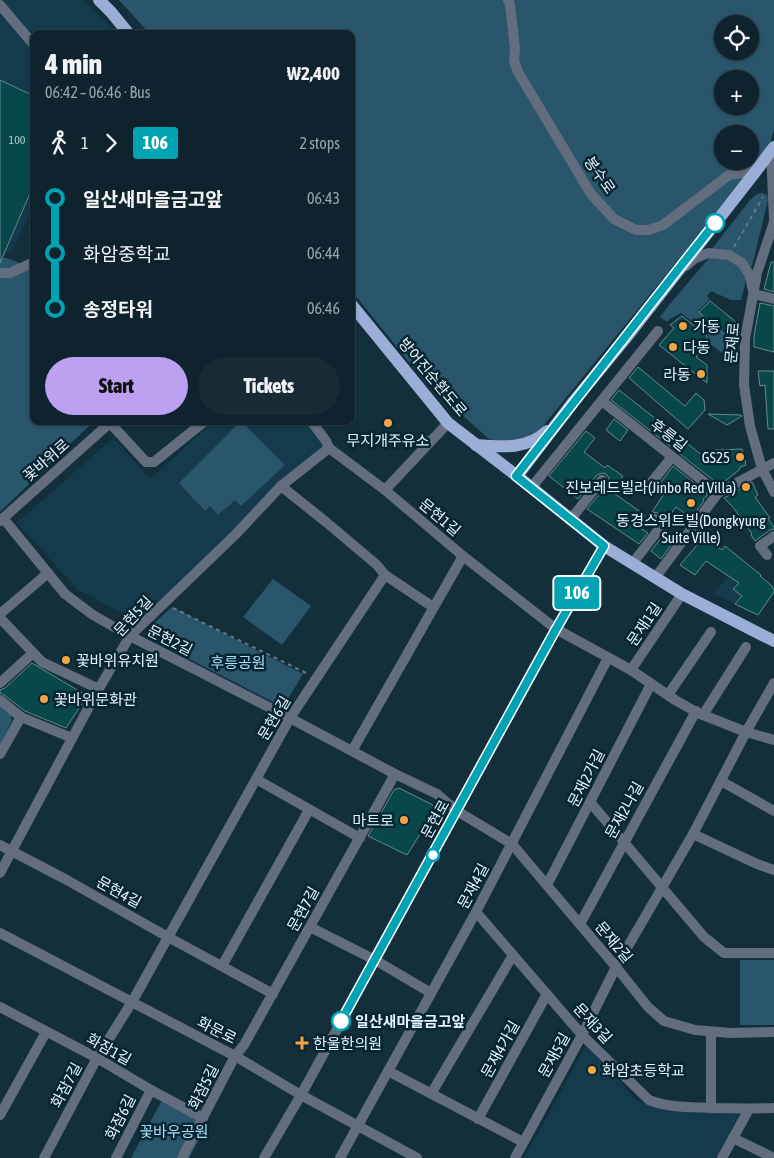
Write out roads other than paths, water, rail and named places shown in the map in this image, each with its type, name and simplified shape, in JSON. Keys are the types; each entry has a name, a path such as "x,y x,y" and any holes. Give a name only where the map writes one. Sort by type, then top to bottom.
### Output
{"main road":[{"path":"99,0 126,30"},
{"path":"516,476 773,150"},
{"name":"방어진순환도로","path":"355,309 448,423 570,520 604,546 655,578 682,594 774,641"},
{"path":"475,444 521,446 540,437 562,418"}],"street":[{"name":"봉수로","path":"508,0 515,48 514,61 518,72 591,194 614,219 636,230 650,230 663,225 729,175 756,171"},
{"path":"0,5 30,40"},
{"name":"문재로","path":"773,150 774,221 757,273 745,338 744,385 750,426 762,469 774,492"},
{"path":"674,276 694,259 708,253 730,255 742,263 749,274 754,294 774,299"},
{"path":"0,273 10,273 30,264"},
{"path":"531,488 658,331"},
{"name":"후릉길","path":"602,401 718,493"},
{"path":"385,490 448,423"},
{"name":"꽃바위로","path":"1,519 108,425"},
{"path":"114,425 146,462 154,462 200,425"},
{"name":"문현1길","path":"314,425 329,448 385,490 463,556 556,629"},
{"name":"문현5길","path":"0,873 72,738 130,636 236,534 281,486 329,448"},
{"path":"655,489 651,483 672,457"},
{"path":"655,578 718,493 774,463"},
{"path":"570,520 602,480"},
{"path":"281,486 377,565 385,575 434,607"},
{"name":"문현2길","path":"1,519 65,594 94,615 130,636 437,794 457,811"},
{"path":"632,564 663,524 655,519"},
{"path":"767,555 760,546 774,536"},
{"name":"문현로","path":"264,1158 301,1095 556,629 604,546"},
{"path":"352,751 463,556"},
{"path":"48,573 0,616 42,662 99,689"},
{"name":"문현6길","path":"132,1002 290,718 385,575"},
{"name":"문재1길","path":"631,670 682,594"},
{"name":"문재1길","path":"556,629 631,670 699,713 746,732 774,740"},
{"path":"668,695 711,632"},
{"path":"699,713 746,647"},
{"path":"0,683 33,653"},
{"name":"문재4길","path":"340,1158 476,912 608,658"},
{"name":"문재5길","path":"515,1158 582,1035 616,967 693,834 746,732 774,683"},
{"name":"문재2가길","path":"547,885 651,684"},
{"path":"0,700 21,717 72,738"},
{"name":"문재2나길","path":"580,924 624,842 699,713"},
{"path":"0,754 21,717"},
{"name":"문현7길","path":"236,1056 273,994 395,774"},
{"path":"256,779 360,838"},
{"path":"720,781 774,811"},
{"path":"590,802 704,937 724,953 774,953"},
{"path":"222,966 309,810"},
{"name":"문재2길","path":"457,811 512,844 616,967 648,1008 664,1021 695,1030 711,1032 774,1032"},
{"path":"693,834 774,870"},
{"name":"문현4길","path":"0,845 273,994"},
{"name":"문재3길","path":"476,912 582,1035 649,1100 673,1107 774,1108"},
{"path":"310,927 375,960 431,993"},
{"name":"화문로","path":"0,933 236,1056 301,1095 417,1158"},
{"path":"431,1094 513,955"},
{"name":"문재4가길","path":"478,1119 547,994"},
{"name":"화잠7길","path":"44,1158 98,1058 132,1002"},
{"name":"화잠1길","path":"0,1007 98,1058 203,1118"},
{"path":"0,1115 46,1032"},
{"path":"711,1032 711,1108"},
{"name":"화잠5길","path":"182,1158 236,1056"},
{"path":"388,1071 523,1142"},
{"name":"화잠6길","path":"116,1158 151,1090"},
{"path":"722,1158 749,1109"},
{"path":"733,1138 774,1158"}],"place":[{"name":"가동","path":"683,326"},
{"name":"다동","path":"673,347"},
{"name":"라동","path":"701,374"},
{"name":"무지개주유소","path":"388,423"},
{"name":"GS25","path":"740,457"},
{"name":"진보레드빌라(Jinbo Red Villa)","path":"746,487"},
{"name":"동경스위트빌(Dongkyung Suite Ville)","path":"691,503"},
{"name":"꽃바위유치원","path":"66,660"},
{"name":"꽃바위문화관","path":"44,699"},
{"name":"마트로","path":"404,820"},
{"name":"일산새마을금고앞","path":"341,1021"},
{"name":"한울한의원","path":"302,1043"},
{"name":"화암초등학교","path":"592,1070"}],"park label":[{"name":"후릉공원","path":"238,662"},
{"name":"꽃바우공원","path":"174,1131"}]}
